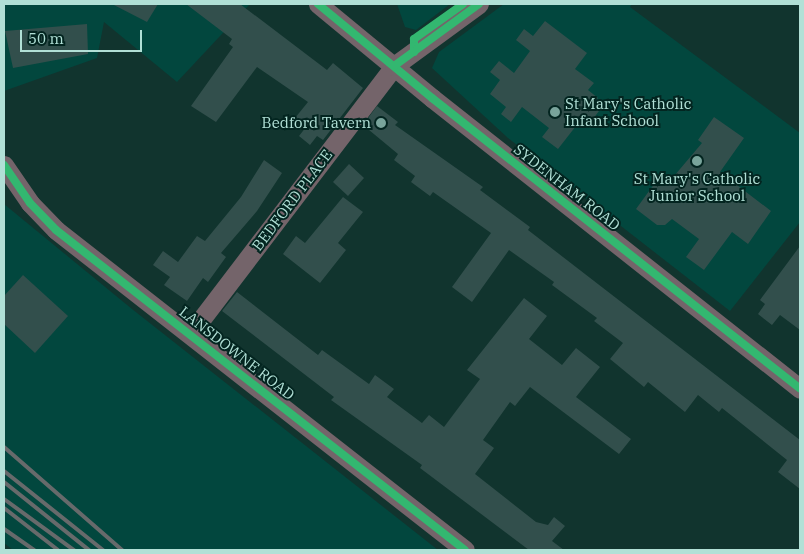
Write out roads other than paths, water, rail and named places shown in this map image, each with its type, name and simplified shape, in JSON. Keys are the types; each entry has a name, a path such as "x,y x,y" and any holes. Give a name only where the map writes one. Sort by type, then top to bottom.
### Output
{"street":[{"name":"BEDFORD PLACE","path":"190,334 394,66 480,4"},
{"name":"SYDENHAM ROAD","path":"324,5 394,66 800,389"},
{"name":"LANSDOWNE ROAD","path":"4,165 50,225 465,550"}],"railway":[{"path":"4,447 122,550"},
{"path":"4,471 103,550"},
{"path":"4,482 89,550"},
{"path":"4,499 74,550"},
{"path":"4,508 58,550"},
{"path":"4,529 34,550"}],"place":[{"name":"St Mary's Catholic Infant School","path":"555,112"},
{"name":"Bedford Tavern","path":"381,123"},
{"name":"St Mary's Catholic Junior School","path":"697,161"}]}
